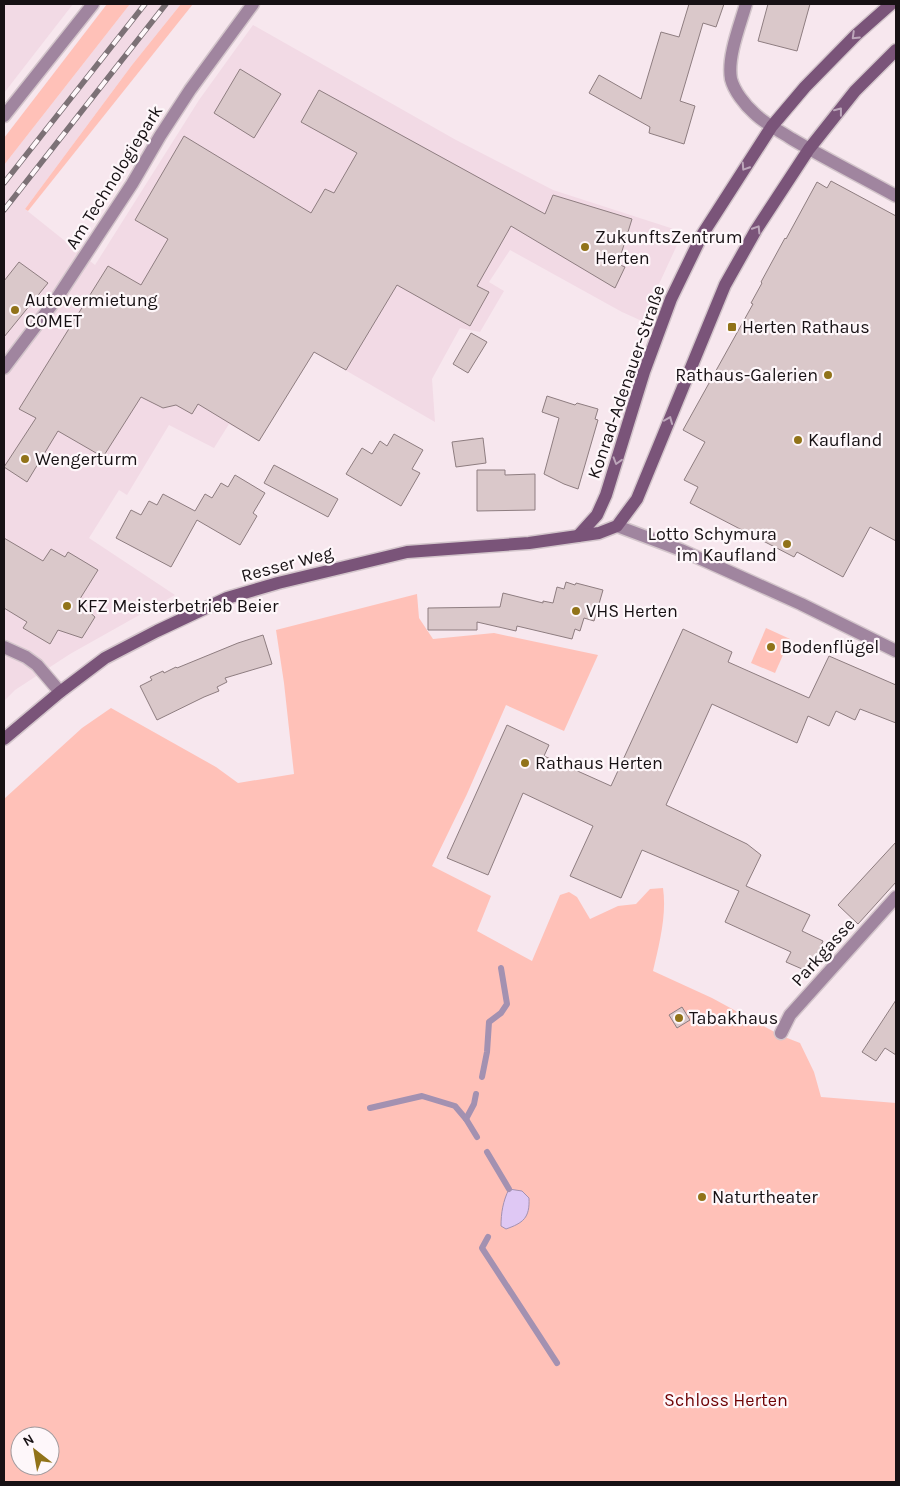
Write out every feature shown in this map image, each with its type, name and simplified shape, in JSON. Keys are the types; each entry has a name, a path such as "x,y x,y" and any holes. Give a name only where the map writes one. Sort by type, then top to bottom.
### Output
{"main road":[{"name":"Konrad-Adenauer-Straße","path":"578,536 597,515 606,495 644,372 671,298 702,235 772,126 805,87 849,41 891,4"},
{"path":"618,526 636,499 725,285 756,230 809,149 855,90 896,50"},
{"name":"Resser Weg","path":"4,740 60,692 105,658 227,598 278,583 407,552 529,543 599,533 618,526"}],"street":[{"path":"4,116 92,4"},
{"name":"Am Technologiepark","path":"4,368 57,298 122,200 190,90 221,45 253,4"},
{"path":"746,4 735,43 732,62 732,79 739,95 754,113 772,126 809,149 896,196"},
{"path":"618,526 681,550 801,604 896,651"},
{"path":"4,647 26,657 37,665 60,692"},
{"name":"Parkgasse","path":"781,1033 790,1015 896,897"}],"shaded area":[{"path":"4,4 73,4 4,93"},
{"path":"130,4 181,4 132,65 25,209 95,265 199,100 253,25 456,140 553,190 683,232 642,321 622,312 510,250 489,282 504,291 480,332 460,328 432,379 435,422 314,352 259,441 229,424 214,448 169,425 127,495 119,490 89,538 175,595 70,654 15,690 4,701 4,165"},
{"path":"509,1189 522,1191 529,1198 529,1205 524,1219 506,1229 501,1226 501,1216"}],"green space":[{"path":"107,4 130,4 4,165 4,138"},
{"path":"181,4 193,4 28,211 25,209 132,65"},
{"name":"Schloss Herten","path":"417,594 419,618 433,639 494,633 598,655 564,731 506,705 467,794 432,866 491,896 477,931 532,961 560,895 569,892 577,897 590,919 618,906 636,904 650,889 663,888 663,919 653,971 712,998 782,1036 800,1043 814,1072 821,1097 896,1103 896,1482 4,1482 4,799 82,728 111,708 216,767 238,783 294,774 276,630"},
{"path":"766,628 790,639 775,673 751,663"}],"building":[{"path":"689,4 724,4 716,27 703,23 680,101 695,106 684,144 649,133 650,127 589,93 599,75 641,99 661,32 679,37"},
{"path":"768,4 810,4 797,51 758,41"},
{"path":"240,69 281,94 254,138 214,113"},
{"path":"319,90 545,214 553,195 632,219 618,264 625,267 615,288 511,226 477,286 489,292 470,326 397,285 346,370 314,352 259,441 198,404 192,414 176,405 163,408 141,397 103,457 58,431 27,482 4,467 36,418 19,409 108,266 141,285 168,239 135,220 184,136 311,213 325,189 334,193 357,153 301,122"},
{"name":"Rathaus-Galerien","path":"831,181 896,216 896,541 870,527 843,577 797,552 794,557 690,503 698,487 684,480 705,442 683,430 753,304 751,303 761,282 817,182 827,188"},
{"name":"Autovermietung COMET","path":"19,262 48,283 4,337 4,281"},
{"path":"471,333 487,342 468,373 453,364"},
{"path":"547,396 575,405 577,403 598,409 595,419 598,420 578,489 544,474 559,418 542,412"},
{"path":"394,434 423,450 412,469 420,473 401,506 346,474 362,448 372,454 380,441 387,446"},
{"path":"483,438 486,463 456,467 452,442"},
{"path":"274,465 338,499 328,517 264,483"},
{"path":"477,470 505,470 505,475 535,474 535,510 477,511"},
{"path":"235,475 265,493 253,513 257,516 240,545 197,520 171,567 116,538 131,510 141,515 149,501 157,505 163,494 195,511 205,494 212,498 221,483 228,487"},
{"path":"4,538 43,561 51,549 65,557 68,552 98,570 78,602 95,617 82,638 58,630 50,644 23,628 27,622 4,608"},
{"path":"566,582 603,590 594,621 584,618 580,631 575,629 572,639 517,626 516,631 477,622 477,630 428,630 428,608 500,607 503,593 543,603 543,601 553,603 557,587 564,589"},
{"name":"Rathaus Herten","path":"683,629 732,652 728,662 809,698 829,656 896,685 896,723 860,709 855,720 836,711 829,726 808,716 797,743 712,704 666,805 747,844 761,855 746,886 810,915 802,931 823,941 809,972 786,962 791,952 725,922 739,891 642,850 621,898 570,876 593,826 523,793 488,875 447,858 507,725 549,745 544,756 611,786"},
{"path":"263,635 272,664 225,678 227,682 217,687 219,691 157,720 140,686 152,680 150,677"},
{"path":"896,842 896,882 858,924 838,905"},
{"path":"896,1000 896,1055 885,1048 876,1061 862,1052"},
{"name":"Tabakhaus","path":"682,1007 690,1020 677,1028 669,1015"}],"waterway":[{"path":"482,1077 487,1052 489,1022 501,1013 507,1004 501,968"},
{"path":"466,1119 474,1104 476,1094"},
{"path":"370,1108 422,1096 455,1106 477,1137"},
{"path":"487,1152 509,1189"},
{"path":"488,1237 482,1248 557,1363"}],"railway":[{"path":"4,183 145,4"},
{"path":"4,210 166,4"}],"place":[{"name":"ZukunftsZentrum Herten","path":"585,247"},
{"name":"Autovermietung COMET","path":"15,310"},
{"name":"Herten Rathaus","path":"732,327"},
{"name":"Rathaus-Galerien","path":"828,375"},
{"name":"Kaufland","path":"798,440"},
{"name":"Wengerturm","path":"25,459"},
{"name":"Lotto Schymura im Kaufland","path":"787,544"},
{"name":"KFZ Meisterbetrieb Beier","path":"67,606"},
{"name":"VHS Herten","path":"576,611"},
{"name":"Bodenflügel","path":"771,647"},
{"name":"Rathaus Herten","path":"525,763"},
{"name":"Tabakhaus","path":"679,1018"},
{"name":"Naturtheater","path":"702,1197"}]}
